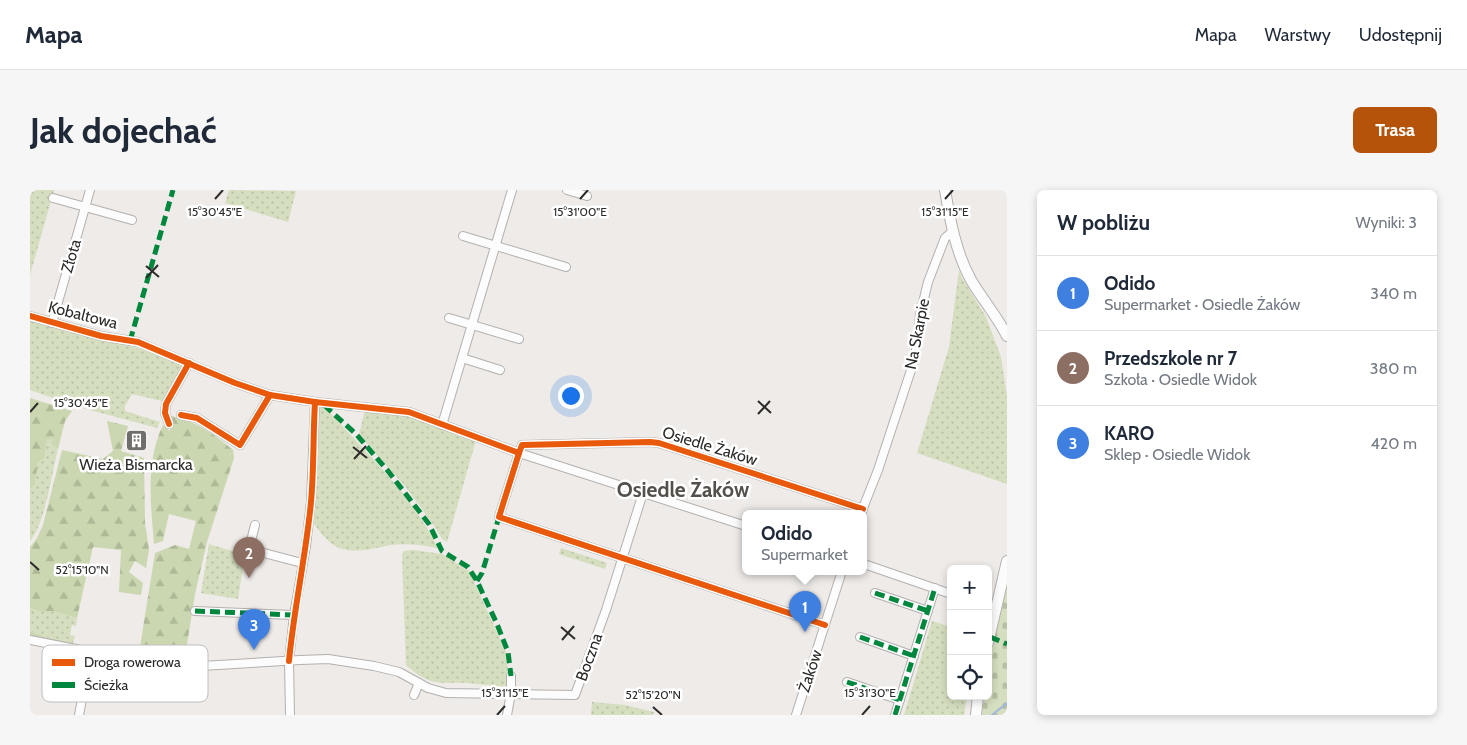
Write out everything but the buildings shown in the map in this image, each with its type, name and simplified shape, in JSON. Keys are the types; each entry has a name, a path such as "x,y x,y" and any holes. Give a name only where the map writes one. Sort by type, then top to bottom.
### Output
{"street":[{"name":"Złota","path":"52,322 90,190"},
{"path":"442,424 512,190"},
{"path":"567,190 587,196"},
{"path":"945,190 954,231 969,275 1007,336"},
{"path":"53,198 132,220"},
{"name":"Na Skarpie","path":"862,510 878,470 915,358 920,315 928,282 945,238 954,231"},
{"path":"464,236 566,267"},
{"name":"Kobaltowa","path":"30,316 101,336 143,344 234,385 270,395 315,402 409,412 519,453"},
{"path":"449,318 519,339"},
{"path":"462,358 500,370"},
{"path":"169,424 165,413 166,404 189,364"},
{"path":"181,415 198,417 224,432 240,445 270,395"},
{"path":"290,715 289,661 311,500 315,402"},
{"name":"Osiedle Żaków","path":"519,453 522,445 605,442 659,443 859,510"},
{"path":"742,525 519,453 499,517 825,625"},
{"path":"623,558 643,493"},
{"path":"255,525 249,549 302,563"},
{"name":"Boczna","path":"511,693 575,695 623,558"},
{"path":"992,607 1007,561"},
{"path":"867,565 947,592"},
{"name":"Żaków","path":"796,715 841,575"},
{"path":"895,715 935,588"},
{"path":"875,593 928,611"},
{"path":"195,611 294,615"},
{"path":"860,637 914,656"},
{"path":"30,640 55,645"},
{"path":"208,666 328,659 386,668 446,693 511,693"},
{"path":"507,715 511,693 511,676"},
{"path":"847,682 900,700"},
{"path":"414,695 420,683"},
{"path":"976,715 978,700"},
{"path":"79,715 81,702"}],"green space":[{"path":"30,190 54,190 30,275"},
{"path":"229,190 296,191 288,222 225,203"},
{"path":"959,270 986,317 1001,357 1007,396 1007,484 917,453 949,347"},
{"path":"30,318 127,345 183,364 162,401 132,394 125,406 125,411 160,422 157,428 79,407 30,390"},
{"path":"30,398 72,411 65,421 58,449 53,446 52,439 47,440 44,458 38,462 35,484 30,489"},
{"path":"319,404 335,418 398,487 419,516 438,548 403,544 364,550 350,550 333,545 321,533 313,522"},
{"path":"366,406 410,409 476,440 447,542 442,539 405,486 359,435"},
{"path":"171,416 189,421 212,434 233,450 234,458 207,542 195,594 187,645 140,645 155,553 175,545 189,549 196,521 169,514 163,541 154,544 151,469 157,439 163,425 170,431"},
{"path":"107,421 128,426 121,451 144,458 145,523 149,550 146,568 135,561 129,572 143,583 141,595 119,592 121,550 93,547 77,618 53,611 42,612 30,608 30,547 43,525 62,450 103,459 113,451"},
{"path":"52,438 53,446 58,449 44,510 40,523 30,541 30,489 35,484 38,462 47,440"},
{"path":"209,544 245,555 238,599 201,593"},
{"path":"561,548 607,563 605,569 559,554"},
{"path":"413,550 442,554 469,571 506,652 509,683 507,687 435,682 422,677 406,665 402,555 404,551"},
{"path":"1007,580 1007,715 982,715 984,700 992,700 992,642"},
{"path":"30,608 42,612 53,611 77,618 76,626 72,625 70,635 75,636 73,643 45,637 30,631"},
{"path":"932,621 947,626 947,700 966,700 964,715 904,715"},
{"path":"30,631 45,637 73,643 73,645 68,645 30,637"},
{"path":"945,665 947,666 947,692 938,689"},
{"path":"592,702 625,705 654,712 653,715 591,715"}],"waterway":[{"path":"992,715 1007,703"}],"marked path":[{"path":"130,341 173,190"},
{"path":"324,405 356,434 388,471 429,524 442,551 468,567 477,581 497,624 508,652 511,676"},
{"path":"477,581 482,573 499,517"},
{"path":"895,715 935,588"},
{"path":"875,593 928,611"},
{"path":"195,611 294,615"},
{"path":"860,637 914,656"},
{"path":"992,638 1007,644"},
{"path":"847,682 900,700"}],"cycle path":[{"path":"30,316 101,336 138,342 235,383 270,395 315,402 311,502 289,661"},
{"path":"169,424 165,413 166,404 189,363"},
{"path":"181,415 197,418 240,445 270,395"},
{"path":"315,402 409,412 519,453"},
{"path":"825,625 499,517 519,453 522,445 659,443 863,509"}],"place":[{"name":"Wieża Bismarcka","path":"136,440"},
{"name":"Przedszkole nr 7","path":"249,578"},
{"name":"Odido","path":"805,632"},
{"name":"KARO","path":"254,650"}],"district":[{"name":"Osiedle Żaków","path":"683,489"}]}
